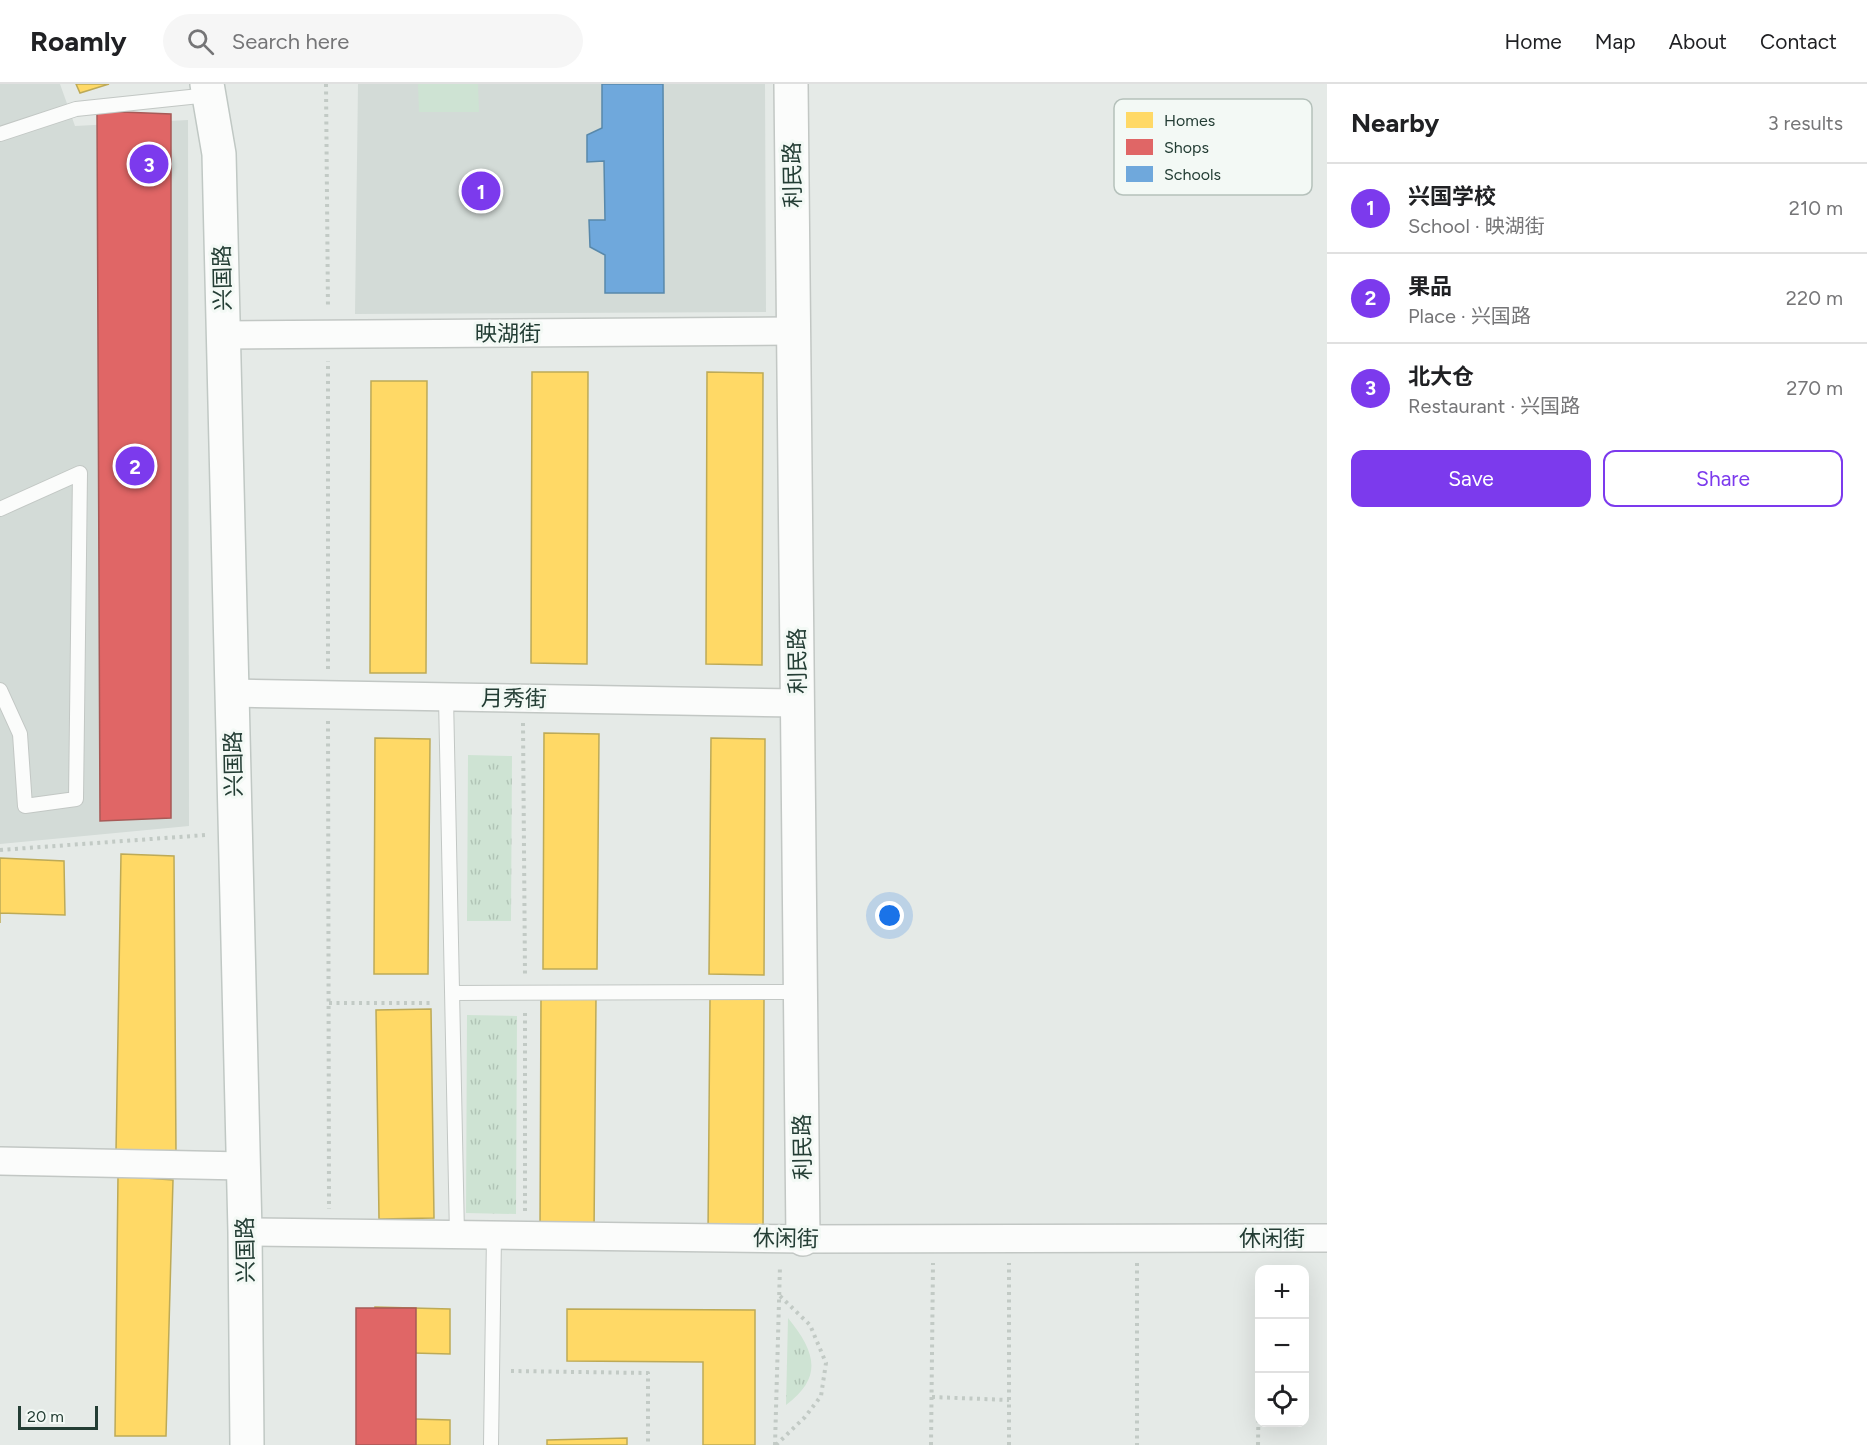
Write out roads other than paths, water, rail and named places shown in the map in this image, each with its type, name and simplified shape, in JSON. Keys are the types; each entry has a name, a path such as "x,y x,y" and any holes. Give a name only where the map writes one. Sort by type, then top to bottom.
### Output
{"main road":[{"name":"利民路","path":"791,84 800,992 792,1238"},
{"name":"兴国路","path":"208,89 219,154 245,1232 247,1445"}],"street":[{"name":"映湖街","path":"223,335 794,330"},
{"name":"月秀街","path":"232,693 797,703"},
{"path":"0,1161 243,1166"},
{"name":"休闲街","path":"245,1232 792,1238 1327,1238"}],"lane":[{"path":"0,134 76,109 208,89"},
{"path":"0,509 81,472 76,799 25,806 20,734 0,690"},
{"path":"446,697 457,1235"},
{"path":"452,998 525,993 800,992"},
{"path":"491,1445 494,1235"}],"place":[{"name":"北大仓","path":"149,164"},
{"name":"兴国学校","path":"481,191"},
{"name":"果品","path":"135,466"}]}
